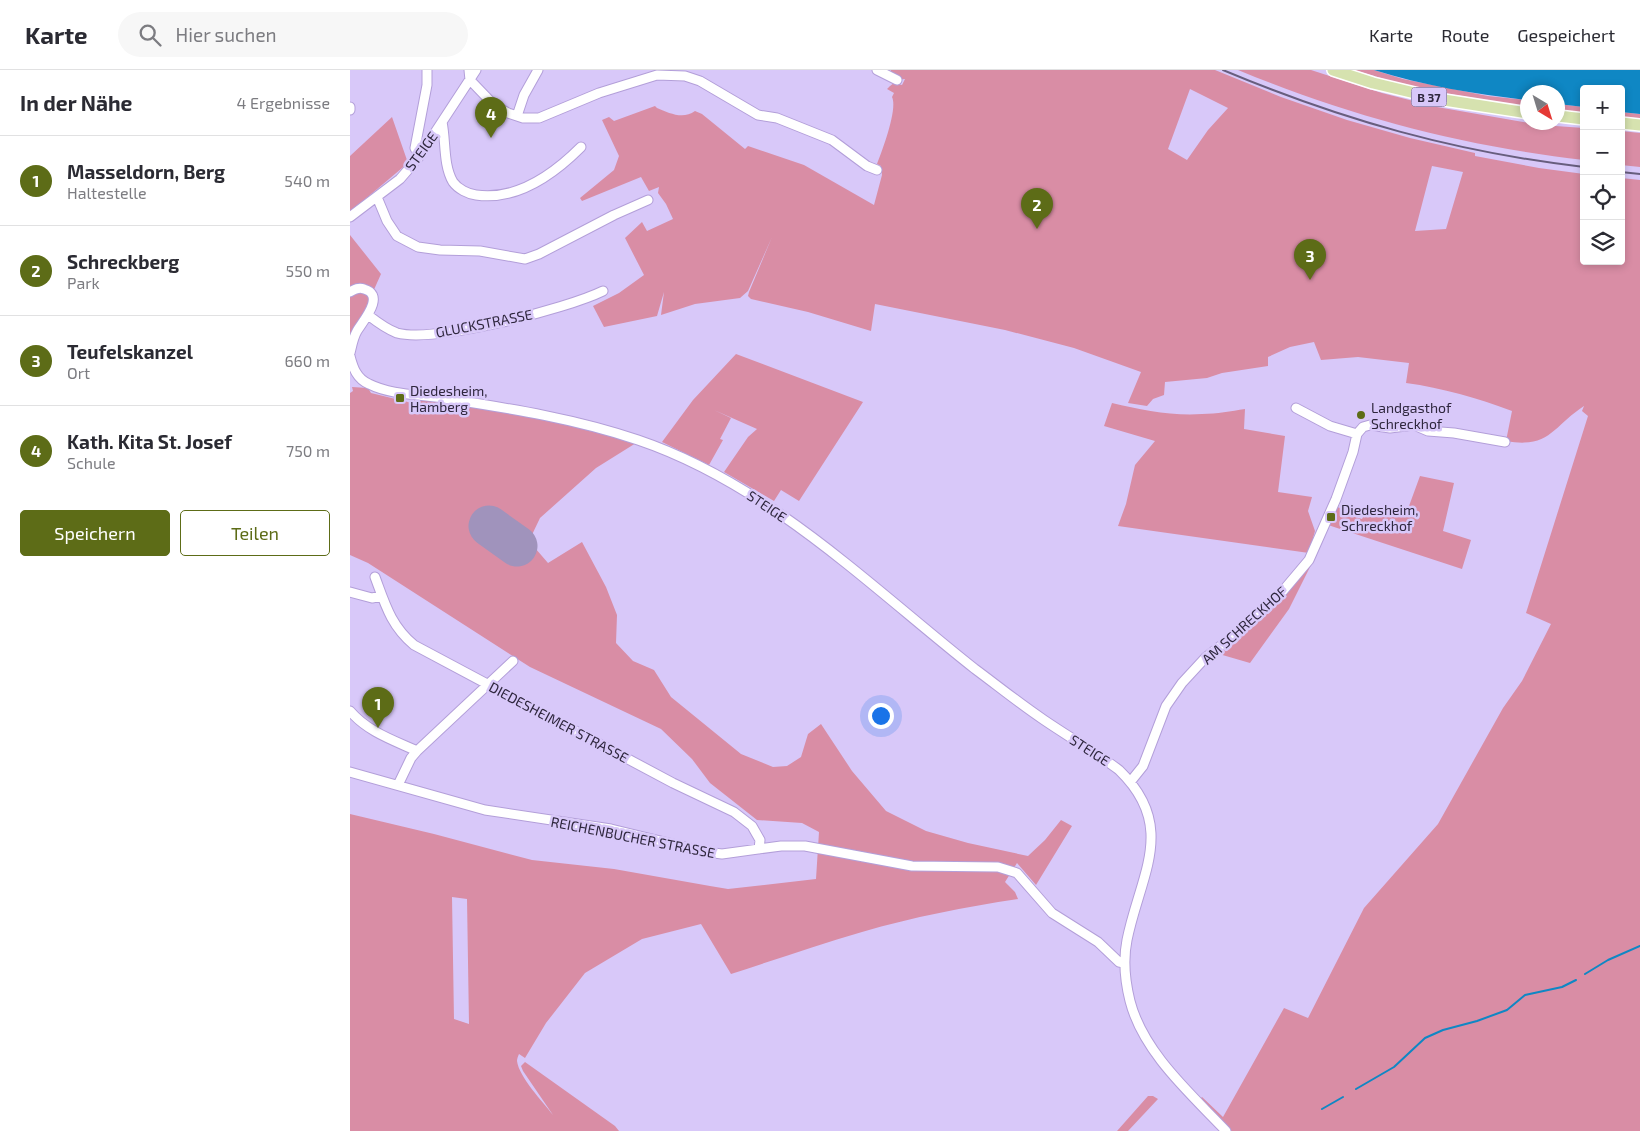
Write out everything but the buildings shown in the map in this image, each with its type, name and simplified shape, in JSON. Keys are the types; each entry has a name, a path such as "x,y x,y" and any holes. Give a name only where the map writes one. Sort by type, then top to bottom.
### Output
{"main road":[{"name":"B 37","path":"1333,70 1372,83 1444,100 1520,112"},
{"path":"1565,117 1580,119"},
{"path":"1625,123 1640,124"}],"street":[{"path":"419,157 415,148 427,85 427,70"},
{"name":"STEIGE","path":"350,217 400,179 419,157 470,75 476,70"},
{"path":"517,116 524,95 538,70"},
{"path":"877,70 897,80"},
{"path":"470,75 494,105 508,114 523,118 539,118 599,93 658,73 685,76 700,81 758,116 777,118 832,140 867,166 876,170"},
{"path":"442,122 447,168 454,184 468,194 485,196 503,195 520,190 562,166 581,147"},
{"path":"377,197 387,221 397,236 418,247 440,250 480,251 526,259 648,200"},
{"name":"STEIGE","path":"350,292 361,288 367,289 372,294 372,307 352,342 350,354 354,378 387,390 543,414 593,426 640,440 714,473 748,494 827,549 1017,702 1108,762 1131,781"},
{"name":"GLUCKSTRASSE","path":"368,315 382,326 397,333 415,335 457,331 525,317 603,292"},
{"path":"1296,408 1330,426 1357,434 1367,425 1390,428 1414,425 1428,431 1454,433 1505,442"},
{"name":"AM SCHRECKHOF","path":"1131,781 1143,766 1166,706 1182,682 1206,657 1236,634 1282,592 1309,560 1354,452 1357,434"},
{"name":"DIEDESHEIMER STRASSE","path":"375,576 395,625 404,636 424,652 673,783 734,812 752,826 760,840 760,849"},
{"path":"350,592 372,598 382,596"},
{"path":"398,785 411,758 417,751 513,661"},
{"path":"350,711 372,731 417,751"},
{"name":"REICHENBUCHER STRASSE","path":"350,772 485,810 611,829 706,852 722,854 805,846 912,866 998,867 1017,872 1052,912 1098,942 1119,962 1124,963"},
{"path":"1131,781 1144,804 1151,834 1146,878 1126,941 1124,963 1130,1000 1137,1022 1146,1040 1158,1056 1226,1131"}],"shaded area":[{"path":"891,70 1215,70 1281,97 1347,120 1410,138 1475,153 1475,156 1580,173 1580,265 1625,265 1625,178 1640,180 1640,1131 1230,1131 1200,1099 1202,1097 1223,1117 1284,1008 1308,1018 1364,908 1438,824 1503,708 1522,681 1551,624 1526,613 1588,416 1582,411 1584,406 1542,439 1521,443 1506,441 1512,411 1460,394 1406,383 1409,363 1358,357 1321,360 1314,342 1290,347 1268,357 1268,366 1222,373 1207,378 1165,382 1164,395 1153,399 1147,406 1128,403 1141,372 1074,348 1005,330 875,304 871,331 808,312 751,299 748,296 749,292 772,237 748,291 740,298 695,304 661,315 664,292 657,316 604,327 593,306 619,293 644,275 625,238 642,222 647,231 673,219 658,193 659,187 649,191 641,177 582,201 580,198 614,170 619,156 602,120 609,117 614,121 655,106 676,115 686,115 695,111 702,114 745,149 748,146 804,165 874,205 882,175 881,166 877,164 889,130 893,111 892,97 894,93 887,89 894,83 902,85 905,79 897,80 889,76","holes":["1190,89 1228,108 1208,130 1187,160 1168,149","1432,166 1463,172 1446,229 1415,231"]},
{"path":"1238,70 1311,70 1382,93 1437,107 1520,121 1520,130 1565,130 1565,127 1580,128 1580,159 1494,147 1451,138 1365,115 1280,87"},
{"path":"1354,70 1374,70 1403,79 1488,96 1520,99 1520,106 1414,88"},
{"path":"1565,105 1580,107 1580,113 1565,112"},
{"path":"1625,112 1640,114 1640,119 1625,117"},
{"path":"392,117 408,163 350,212 350,156"},
{"path":"1625,131 1640,133 1640,167 1625,165"},
{"path":"350,235 381,274 350,343"},
{"path":"736,354 863,402 799,501 781,490 774,501 724,472 748,437 757,429 714,410 731,418 720,439 723,440 709,465 662,442 693,400"},
{"path":"352,387 368,388 371,393 412,403 413,400 428,399 543,414 636,443 596,468 540,518 529,541 548,563 582,542 606,587 617,615 616,643 633,661 654,670 671,697 741,754 773,767 787,766 801,757 808,734 821,724 852,771 886,811 926,831 968,843 1028,856 1045,840 1061,820 1072,826 1036,885 1017,863 1005,882 1015,892 1018,899 978,905 900,922 829,942 731,974 701,924 642,939 585,973 546,1023 525,1058 519,1054 517,1060 527,1082 553,1115 523,1071 521,1066 525,1062 615,1126 619,1131 350,1131 350,814 532,860 614,869 728,889 816,879 819,832 802,823 757,820 710,783 692,759 661,729 530,667 368,563 350,555 350,393 353,391","holes":["452,897 467,899 469,1024 454,1019"]},
{"path":"1112,403 1145,410 1179,414 1213,414 1245,409 1244,429 1285,436 1278,492 1312,497 1308,511 1315,531 1309,553 1118,526 1126,504 1135,465 1155,441 1104,426"},
{"path":"1420,476 1454,483 1443,531 1471,540 1462,569 1328,525 1337,507 1353,512 1352,516 1362,519 1369,506 1403,515 1409,506"},
{"path":"1313,561 1289,609 1250,663 1219,654 1275,606"},
{"path":"1148,1096 1158,1099 1128,1131 1117,1131"}],"water":[{"path":"1374,70 1640,70 1640,114 1625,112 1625,85 1580,85 1580,107 1565,105 1565,85 1520,85 1520,99 1450,89"}],"waterway":[{"path":"1585,974 1608,960 1640,946"},
{"path":"1356,1089 1394,1067 1425,1038 1443,1030 1477,1021 1507,1010 1525,995 1562,987 1576,980"},
{"path":"1322,1109 1343,1097"}],"runway":[{"path":"489,526 517,546"}],"railway":[{"path":"1223,70 1311,104 1400,132 1490,153 1580,166"},
{"path":"1625,172 1640,174"}],"place":[{"name":"Kath. Kita St. Josef","path":"491,138"},
{"name":"Schreckberg","path":"1037,229"},
{"name":"Teufelskanzel","path":"1310,280"},
{"name":"Diedesheim, Hamberg","path":"400,398"},
{"name":"Landgasthof Schreckhof","path":"1361,415"},
{"name":"Diedesheim, Schreckhof","path":"1331,517"},
{"name":"Masseldorn, Berg","path":"378,728"}]}
